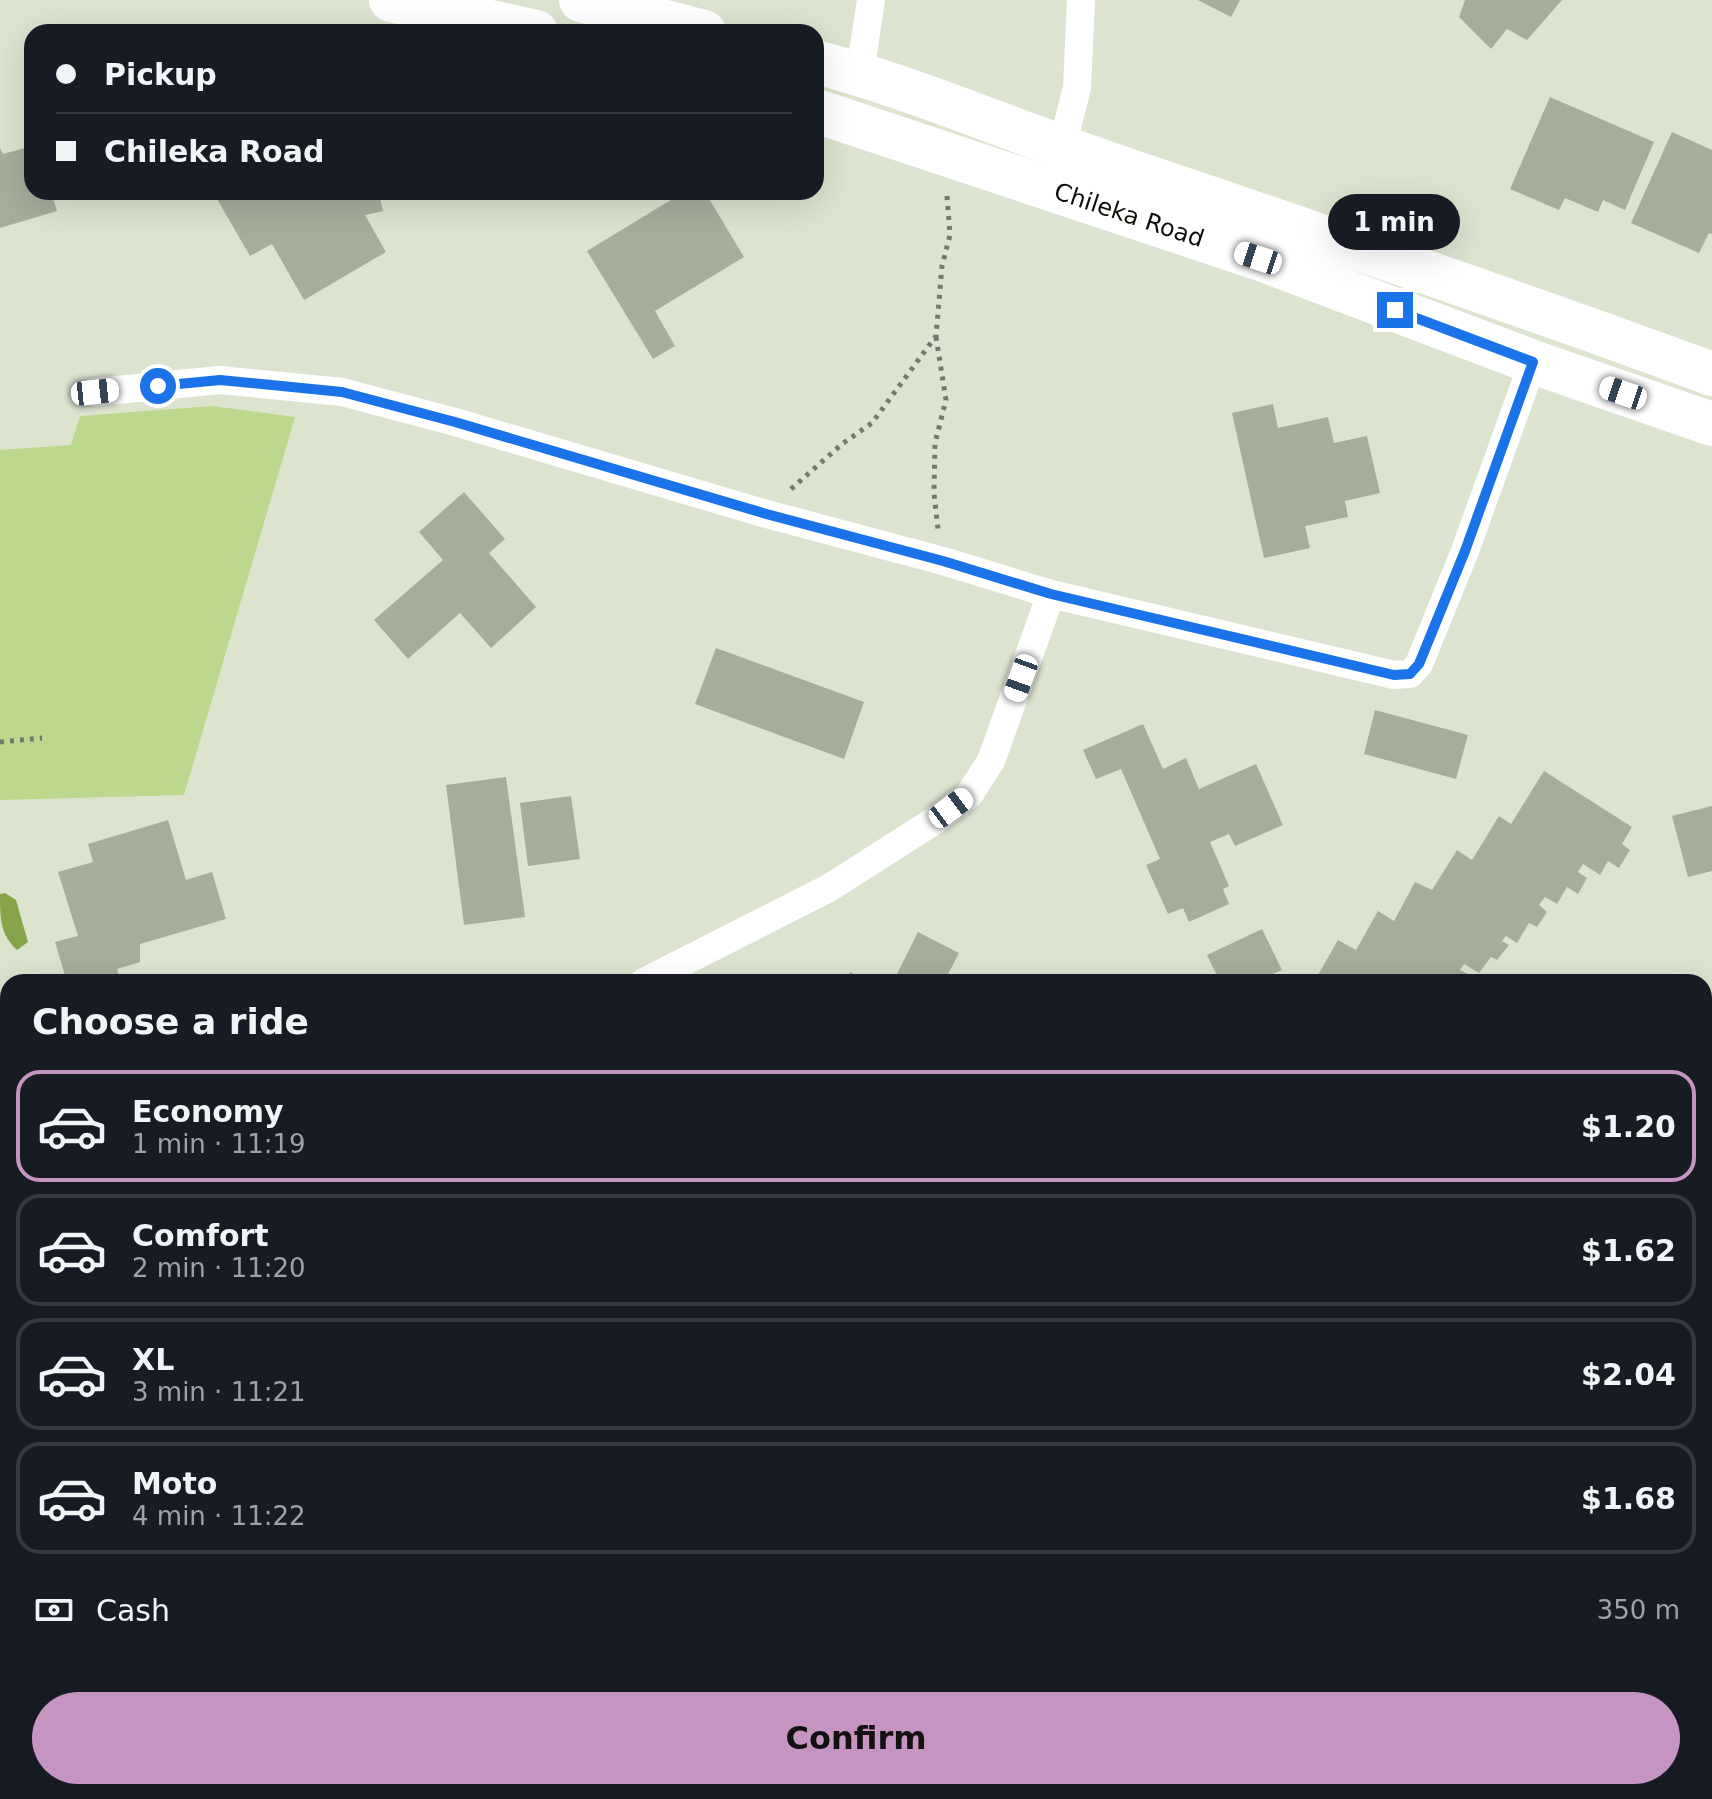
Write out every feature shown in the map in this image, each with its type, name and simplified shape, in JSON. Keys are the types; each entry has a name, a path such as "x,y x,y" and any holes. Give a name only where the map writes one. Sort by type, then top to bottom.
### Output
{"highway":[{"path":"391,0 500,24"},
{"path":"590,1 675,24"},
{"name":"Chileka Road","path":"824,64 860,73 1062,147 1551,315 1712,374"},
{"name":"Chileka Road","path":"824,114 1258,258 1533,362 1712,424"}],"street":[{"path":"860,73 871,0"},
{"path":"1062,147 1077,88 1081,0"},
{"path":"95,392 220,380 342,392 1051,594 1394,675 1410,674 1419,664 1465,551 1533,362"},
{"path":"660,974 829,888 969,795 991,761 1051,594"}],"path":[{"path":"925,149 947,192 950,235 942,266 936,336 946,400 935,443 934,493 943,561"},
{"path":"763,513 842,444 872,423 936,336"},
{"path":"0,742 42,738"}],"shaded area":[{"path":"212,406 295,417 184,795 0,800 0,450 71,445 80,416"},
{"path":"5,893 16,900 28,942 17,950 7,938 2,925 0,894"}],"building":[{"path":"1198,0 1240,0 1231,17"},
{"path":"1465,0 1562,0 1527,40 1507,29 1491,49 1459,17"},
{"path":"1550,97 1654,142 1625,210 1603,200 1598,212 1565,198 1559,210 1510,189"},
{"path":"1672,132 1712,150 1712,234 1709,233 1699,253 1631,223"},
{"path":"0,148 3,154 24,148 24,200 54,200 57,211 0,228"},
{"path":"218,200 380,200 383,211 365,215 386,252 304,300 272,244 250,256"},
{"path":"671,200 710,200 744,257 655,311 675,346 653,359 587,251"},
{"path":"1273,404 1278,428 1328,417 1334,443 1367,436 1380,493 1345,501 1348,517 1305,526 1310,548 1264,558 1232,413"},
{"path":"464,492 505,539 489,553 536,607 491,648 460,613 408,659 374,620 443,560 419,532"},
{"path":"716,648 864,702 844,759 695,704"},
{"path":"1375,710 1468,735 1456,779 1364,754"},
{"path":"1143,724 1163,769 1186,758 1199,789 1256,764 1283,825 1235,846 1229,834 1210,842 1229,886 1223,889 1229,904 1189,922 1183,908 1168,914 1146,865 1160,859 1121,769 1096,779 1083,750"},
{"path":"1544,771 1632,827 1622,844 1630,850 1619,868 1608,861 1600,875 1583,864 1578,872 1587,878 1578,894 1567,887 1557,904 1545,897 1539,905 1547,912 1537,927 1529,923 1517,943 1506,936 1502,941 1509,945 1497,960 1491,957 1479,973 1464,964 1460,970 1468,974 1319,974 1338,940 1356,950 1378,911 1394,921 1415,882 1432,890 1457,850 1472,860 1499,816 1511,824"},
{"path":"506,777 525,917 464,925 446,785"},
{"path":"571,796 580,859 528,866 520,803"},
{"path":"1712,806 1712,871 1688,877 1672,816"},
{"path":"168,820 186,880 212,872 226,919 140,944 140,962 117,969 119,974 65,974 55,942 78,936 58,872 93,862 88,844"},
{"path":"1262,929 1282,970 1273,974 1216,974 1207,955"},
{"path":"918,932 959,953 948,974 897,974"}],"route":[{"path":"158,386 220,380 342,392 1051,594 1394,675 1410,674 1419,664 1465,551 1533,362 1395,310"}]}
